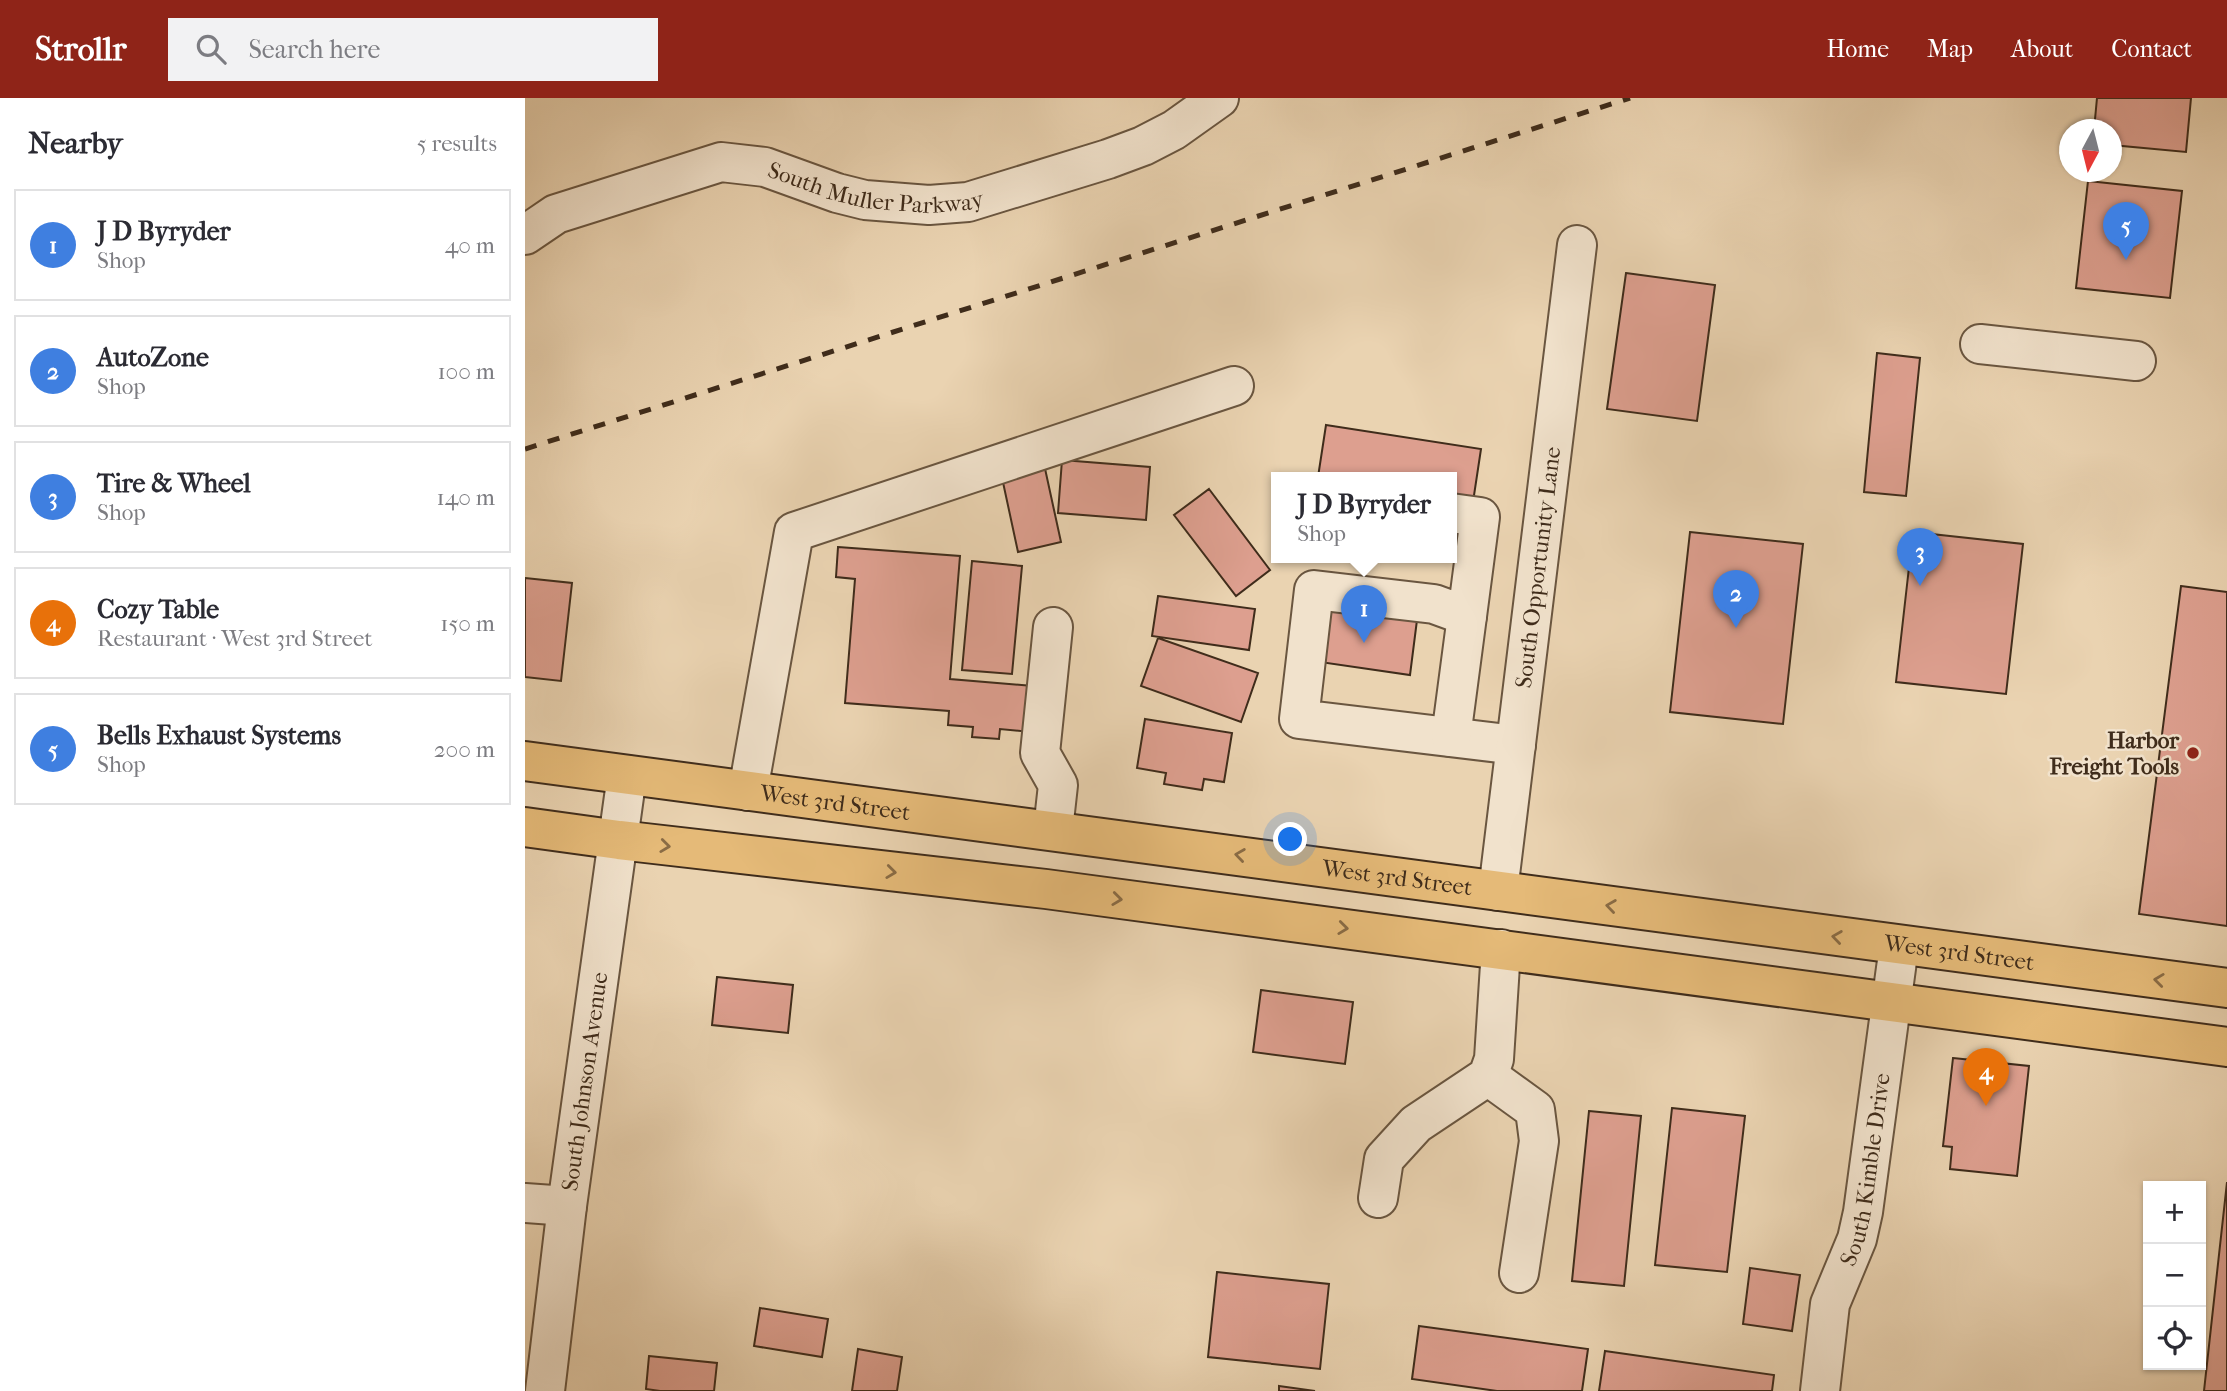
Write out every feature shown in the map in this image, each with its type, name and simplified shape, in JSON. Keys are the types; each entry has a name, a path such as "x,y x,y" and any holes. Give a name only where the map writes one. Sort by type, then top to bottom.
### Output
{"main road":[{"name":"West 3rd Street","path":"525,761 2227,989"},
{"path":"525,827 1046,890 2227,1047"},
{"path":"1046,890 1053,830"}],"street":[{"name":"South Muller Parkway","path":"525,235 556,214 721,162 765,167 837,193 865,200 929,205 968,201 1143,146 1174,130 1219,98"},
{"name":"South Opportunity Lane","path":"1498,891 1577,244"},
{"path":"1980,344 2136,361"},
{"path":"748,791 794,532 1234,386"},
{"path":"1451,737 1480,517 1457,514"},
{"path":"1467,616 1434,604 1314,590 1299,719 1515,745"},
{"path":"1053,627 1040,753 1058,785 1053,830"},
{"name":"South Johnson Avenue","path":"545,1391 567,1206 627,775"},
{"name":"South Kimble Drive","path":"1820,1391 1830,1304 1857,1239 1863,1212 1899,946"},
{"path":"1378,1198 1384,1158 1416,1124 1487,1076 1495,1059 1501,949"},
{"path":"1487,1076 1535,1111 1539,1141 1520,1273"},
{"path":"525,1203 567,1206"}],"building":[{"path":"2097,98 2191,98 2186,152 2122,146 2122,119 2095,119"},
{"path":"2088,182 2182,191 2170,298 2076,288"},
{"path":"1626,273 1715,285 1697,421 1607,409"},
{"path":"1877,353 1920,358 1906,496 1864,492"},
{"path":"1326,425 1481,449 1473,502 1457,499 1457,472 1319,472"},
{"path":"1062,460 1150,467 1146,520 1058,513"},
{"path":"1044,464 1061,542 1018,552 1001,473"},
{"path":"1209,489 1270,570 1236,596 1174,515"},
{"path":"1690,532 1803,544 1783,724 1670,712"},
{"path":"1913,532 2023,544 2006,694 1896,682"},
{"path":"838,547 960,556 950,679 1044,687 1040,733 1000,729 999,739 972,737 973,727 948,725 949,711 845,703 855,579 836,577"},
{"path":"972,561 1022,566 1012,674 962,670"},
{"path":"525,578 572,583 561,681 525,677"},
{"name":"Harbor Freight Tools","path":"2181,586 2227,592 2227,926 2139,914"},
{"path":"1158,596 1255,609 1249,650 1152,636"},
{"path":"1320,606 1417,620 1410,675 1313,661"},
{"path":"1158,638 1258,673 1241,722 1141,686"},
{"path":"1145,719 1232,733 1224,782 1204,779 1202,790 1164,784 1166,773 1137,768"},
{"path":"717,977 793,985 788,1033 712,1025"},
{"path":"1261,990 1353,1002 1345,1064 1253,1052"},
{"path":"1953,1058 2029,1066 2017,1176 1950,1169 1952,1147 1943,1146"},
{"path":"1672,1108 1745,1116 1727,1272 1655,1265"},
{"path":"1589,1111 1641,1116 1624,1286 1572,1281"},
{"path":"2227,1182 2227,1391 2204,1391"},
{"path":"1750,1268 1800,1275 1792,1331 1743,1324"},
{"path":"1217,1272 1329,1284 1320,1369 1208,1357"},
{"path":"760,1308 828,1319 822,1357 754,1346"},
{"path":"1419,1326 1588,1349 1582,1391 1497,1391 1412,1379"},
{"path":"858,1349 902,1357 897,1391 852,1391"},
{"path":"1605,1351 1774,1375 1772,1391 1599,1391"},
{"path":"649,1356 717,1363 714,1391 646,1389"},
{"path":"1279,1386 1315,1391 1279,1391"}],"railway":[{"path":"525,449 1630,98"}],"place":[{"name":"Bells Exhaust Systems","path":"2126,260"},
{"name":"Tire & Wheel","path":"1920,586"},
{"name":"AutoZone","path":"1736,628"},
{"name":"J D Byryder","path":"1364,643"},
{"name":"Harbor Freight Tools","path":"2193,753"},
{"name":"Cozy Table","path":"1986,1106"}]}
